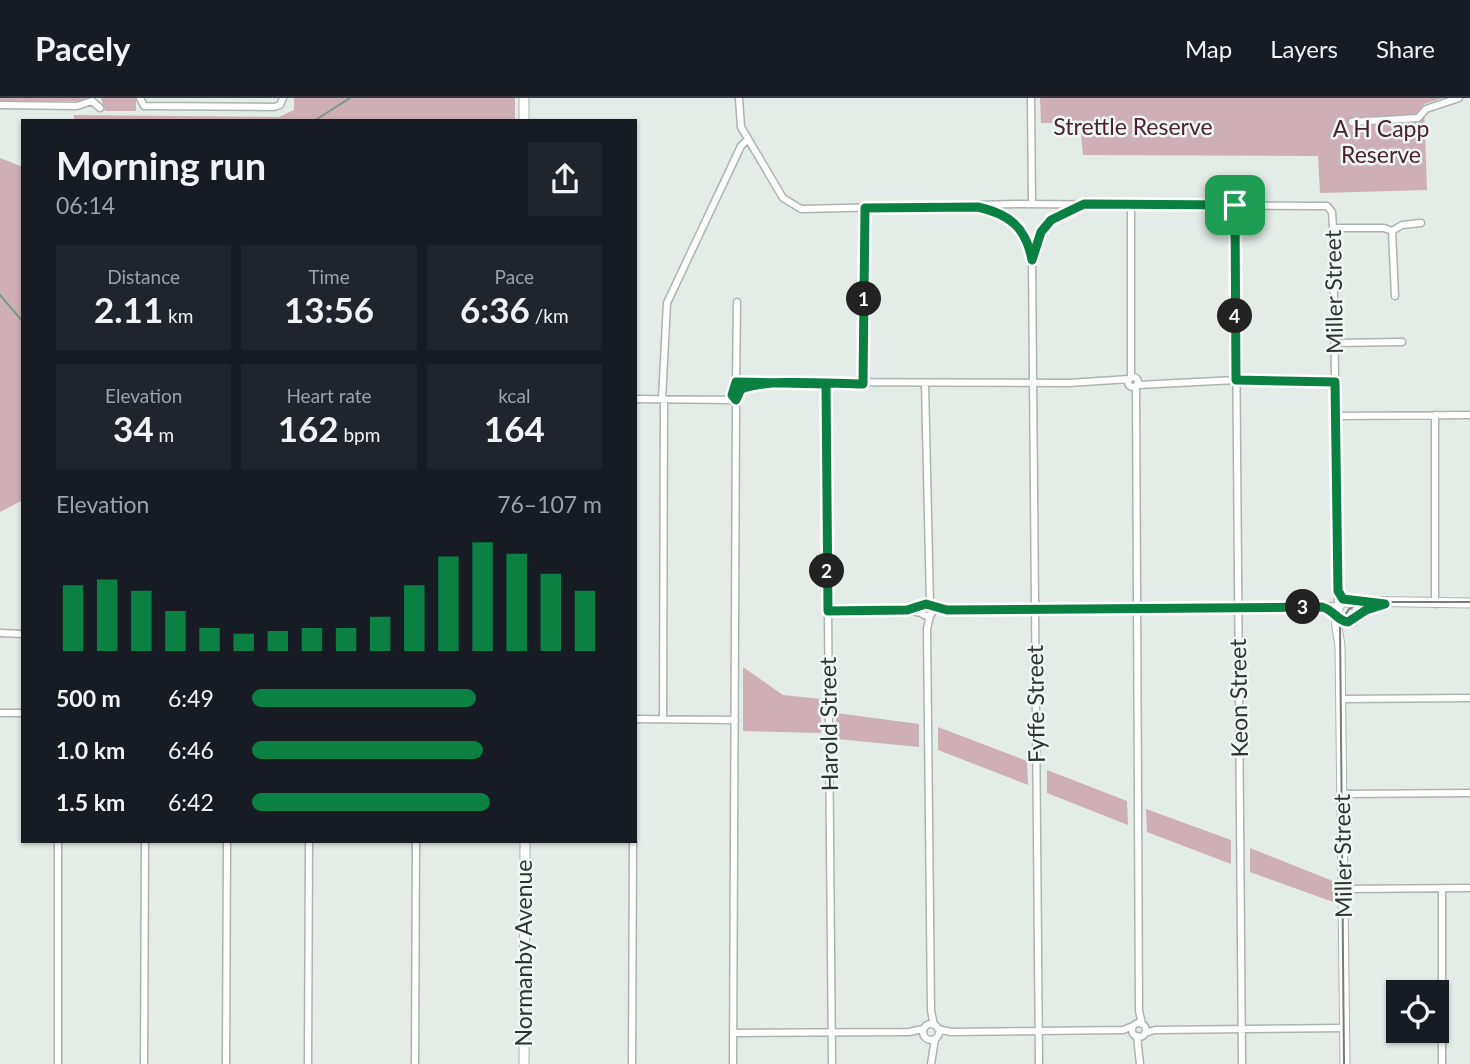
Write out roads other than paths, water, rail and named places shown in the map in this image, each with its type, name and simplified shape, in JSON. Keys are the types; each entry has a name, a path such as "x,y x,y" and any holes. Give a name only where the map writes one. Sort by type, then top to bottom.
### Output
{"street":[{"path":"201,98 201,107"},
{"path":"141,101 201,107 276,107 283,98"},
{"path":"524,98 524,119"},
{"path":"739,98 740,123 754,151 790,205 808,209 1032,204 1235,205"},
{"path":"1031,98 1032,204"},
{"path":"1352,122 1418,118 1426,109 1459,98"},
{"path":"0,105 76,106 92,99 100,108"},
{"path":"663,719 663,399 667,303 748,139"},
{"path":"736,160 754,151"},
{"name":"Fyffe Street","path":"1032,260 1041,232 1051,220 1084,204"},
{"name":"Miller Street","path":"1235,205 1322,204 1331,209 1337,586 1341,607 1345,1064"},
{"path":"1131,205 1140,1064"},
{"name":"Keon Street","path":"1235,205 1242,1064"},
{"name":"Fyffe Street","path":"978,207 1000,213 1015,223 1025,235 1032,260 1039,1064"},
{"path":"863,384 865,208"},
{"path":"1333,228 1392,231 1402,225 1421,223"},
{"path":"1392,231 1395,296"},
{"path":"733,1064 734,397 738,385 737,302"},
{"path":"1335,343 1402,342"},
{"path":"738,385 1236,380 1335,382"},
{"name":"Harold Street","path":"826,384 832,1064"},
{"path":"925,384 931,1064"},
{"path":"637,399 734,397"},
{"path":"1435,415 1435,604"},
{"path":"1335,416 1470,415"},
{"path":"828,611 1341,607 1470,603"},
{"path":"1341,607 1344,622 1354,620 1366,610 1385,604"},
{"path":"1341,607 1358,610 1354,620"},
{"name":"Miller Street","path":"1340,647 1345,629 1354,620"},
{"path":"0,633 21,634"},
{"path":"1341,699 1470,698"},
{"path":"0,713 21,713"},
{"path":"637,719 734,720"},
{"path":"1342,794 1470,793"},
{"path":"58,843 58,1064"},
{"path":"144,1064 145,843"},
{"path":"226,1064 227,843"},
{"path":"308,1064 309,843"},
{"path":"415,1064 416,843"},
{"name":"Normanby Avenue","path":"524,1064 525,843"},
{"path":"632,1064 633,843"},
{"path":"1441,888 1442,1064"},
{"path":"1343,889 1470,888"},
{"path":"733,1033 1345,1028"}],"waterway":[{"path":"317,119 350,98"},
{"path":"0,295 21,320"}],"tram line":[{"path":"1344,1064 1340,623 1349,609 1363,602 1470,602"}],"park label":[{"name":"Strettle Reserve","path":"1133,127"},
{"name":"A H Capp Reserve","path":"1381,142"}]}
